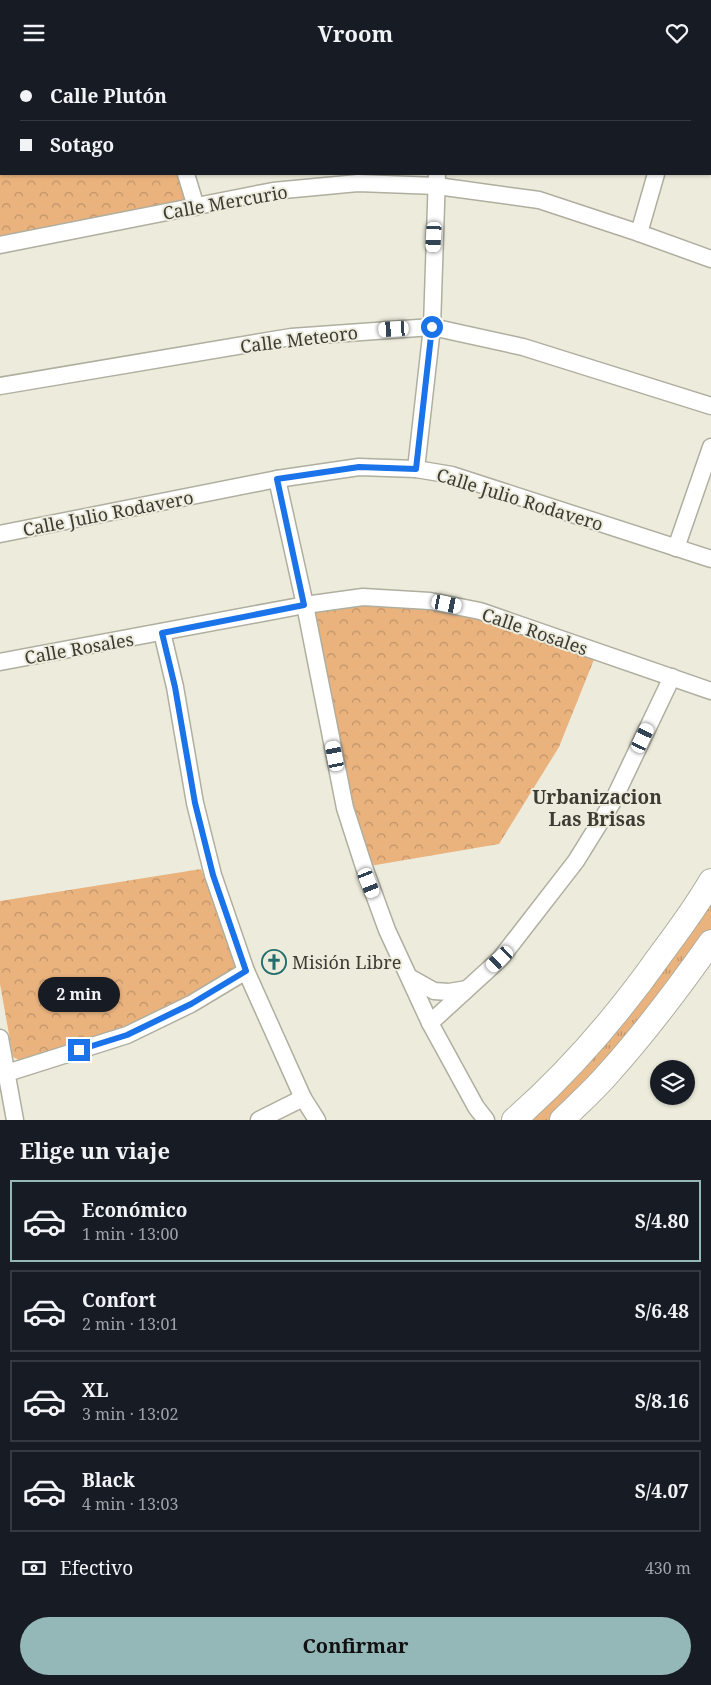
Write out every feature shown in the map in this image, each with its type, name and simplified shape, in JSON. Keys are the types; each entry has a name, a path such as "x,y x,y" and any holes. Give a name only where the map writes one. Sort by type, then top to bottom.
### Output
{"main road":[{"path":"514,1120 560,1077 598,1036 636,990 686,921 711,881"},
{"path":"562,1120 605,1077 643,1032 677,990 711,943"}],"street":[{"path":"186,175 196,207"},
{"path":"638,233 656,175"},
{"path":"416,469 432,327 437,180"},
{"name":"Calle Mercurio","path":"0,245 273,191 358,183 437,180 539,200 711,259"},
{"name":"Calle Meteoro","path":"0,386 291,337 432,327 523,347 711,406"},
{"path":"676,548 711,447"},
{"name":"Calle Julio Rodavero","path":"0,534 277,479 359,467 416,469 452,475 711,559"},
{"path":"277,479 344,808 369,883 409,977 430,1023 476,1107 486,1120"},
{"name":"Calle Rosales","path":"0,662 304,605 362,597 430,601 480,611 711,691"},
{"path":"162,633 175,687 195,803 213,875 246,971 304,1098 317,1120"},
{"path":"430,1023 500,959 576,861 612,803 672,677"},
{"path":"7,1073 127,1035 191,1004 246,971"},
{"path":"409,977 434,991 449,992 467,989"},
{"path":"0,1038 15,1120"},
{"path":"259,1120 304,1098"}],"green space":[{"path":"0,175 186,175 196,207 0,244"},
{"path":"430,601 597,652 559,747 499,844 364,867 305,605"},
{"path":"201,869 238,967 193,995 166,1009 125,1026 21,1061 13,1057 0,984 0,901"},
{"path":"711,893 711,930 667,997 550,1120 522,1120"}],"place":[{"name":"Misión Libre","path":"274,962"}],"district":[{"name":"Urbanizacion Las Brisas","path":"597,808"}],"route":[{"path":"79,1050 127,1035 191,1004 246,971 213,875 195,803 175,687 162,633 304,605 277,479 359,467 416,469 432,327"}]}
